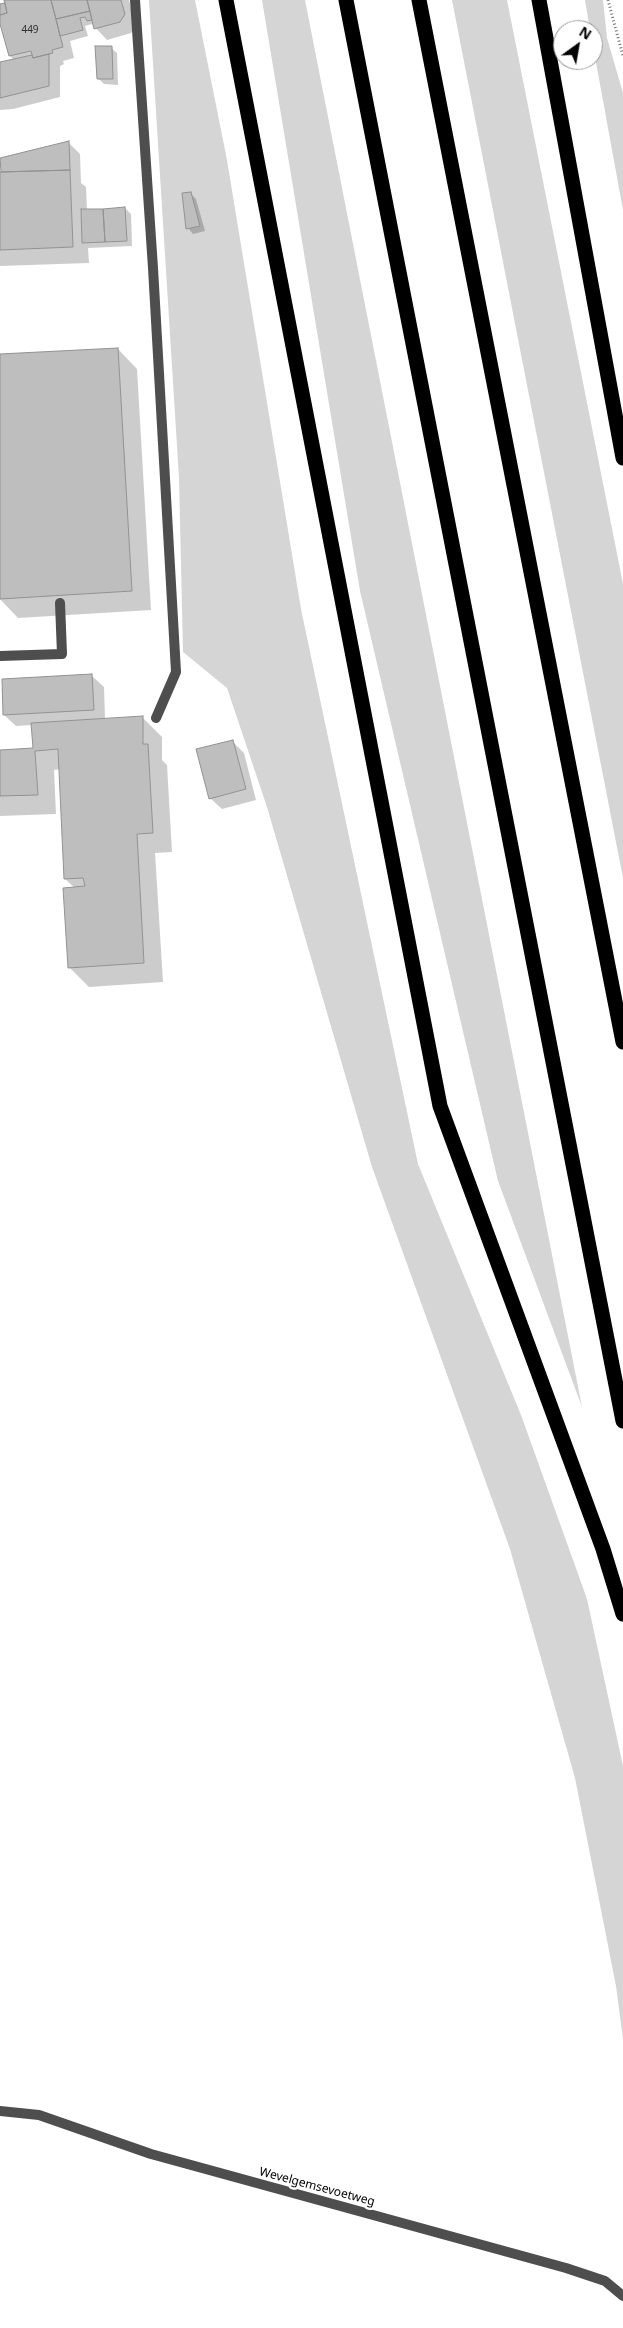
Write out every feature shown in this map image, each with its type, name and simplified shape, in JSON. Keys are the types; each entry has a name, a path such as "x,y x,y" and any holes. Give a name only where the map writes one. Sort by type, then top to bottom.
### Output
{"highway":[{"path":"226,0 440,1106 603,1549 623,1614"},
{"path":"346,0 623,1421"},
{"path":"419,0 623,1042"},
{"path":"539,0 623,458"}],"street":[{"path":"135,0 153,268 176,672 156,718"},
{"path":"0,656 62,654 60,603"},
{"name":"Wevelgemsevoetweg","path":"0,2111 39,2115 151,2154 566,2268 605,2281 623,2296"}],"path":[{"path":"608,0 623,56"}],"shaded area":[{"path":"149,0 195,0 227,160 301,609 418,1164 521,1415 587,1599 623,1766 623,2039 616,1986 575,1778 510,1549 372,1167 267,807 227,688 183,652 179,478"},
{"path":"262,0 305,0 582,1407 498,1181 360,591"},
{"path":"452,0 507,0 623,584 623,878"},
{"path":"585,0 603,0 607,38 623,93 623,210 597,70 603,70 603,20 588,20"}],"building":[{"path":"4,0 51,0 63,47 52,50 53,53 33,58 31,51 9,56 0,24 0,15 7,13"},
{"path":"51,0 87,0 90,11 56,19"},
{"path":"87,0 121,0 125,14 120,22 94,29"},
{"path":"5,3 7,13 0,15 0,4"},
{"path":"90,11 92,20 87,21 85,17 80,18 83,30 60,36 56,19"},
{"path":"95,46 112,46 113,79 97,79"},
{"path":"49,54 49,86 0,98 0,62 32,55 33,58"},
{"path":"69,141 70,170 1,172 0,158"},
{"path":"70,170 73,247 0,250 0,172"},
{"path":"191,192 200,226 186,229 182,193"},
{"path":"125,207 127,241 105,242 103,209"},
{"path":"81,209 103,209 105,242 82,243"},
{"path":"118,348 132,591 0,599 0,354"},
{"path":"92,674 94,710 3,715 2,679"},
{"path":"143,716 143,744 148,744 153,833 137,834 144,963 68,968 63,888 85,886 83,878 64,879 58,749 35,751 38,795 0,796 0,750 33,748 31,723"},
{"path":"233,740 246,789 209,799 196,749"}]}
